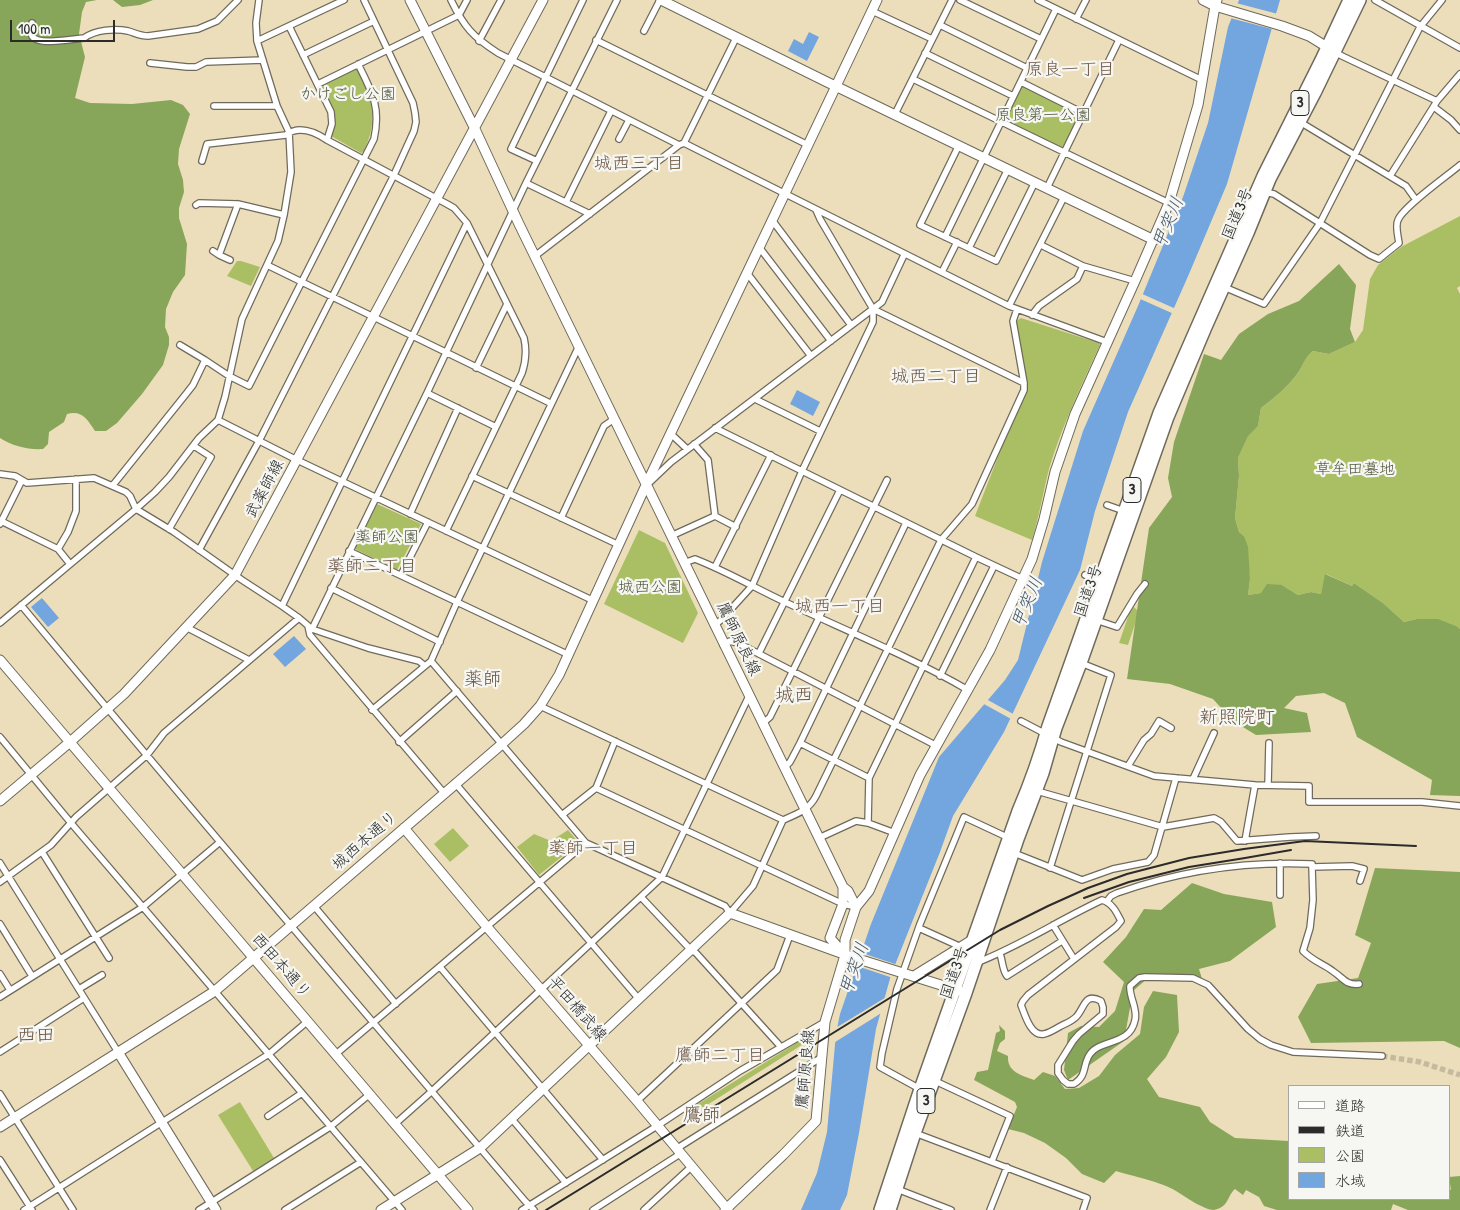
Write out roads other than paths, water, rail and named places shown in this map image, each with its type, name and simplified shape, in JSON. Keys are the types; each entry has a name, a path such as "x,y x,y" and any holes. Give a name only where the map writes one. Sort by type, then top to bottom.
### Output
{"highway":[{"name":"国道3号","path":"890,1210 933,1080 966,993 1043,773 1049,736 1100,580 1159,413 1261,191 1270,179 1300,122 1331,49 1349,0"},
{"name":"国道3号","path":"880,1210 954,990 1010,838 1018,811 1081,663 1168,417 1224,287 1261,191 1271,159 1305,93 1360,0"}],"street":[{"path":"32,23 31,32 35,39 50,41 84,38 88,35 118,30 140,36 148,36 198,29 217,20 238,0"},
{"path":"0,623 155,492 199,438 218,420 242,319 278,241 291,172 289,132 277,106 257,41 256,23 259,0"},
{"path":"257,41 344,0"},
{"path":"199,550 259,441 411,140 416,122 413,103 364,0"},
{"name":"鷹師原良線","path":"410,0 475,129 723,645 842,887 843,904 830,938"},
{"path":"451,0 467,29 479,41 498,54 1017,310 1107,342"},
{"path":"318,84 459,15 466,0"},
{"path":"479,41 501,0"},
{"name":"武薬師線","path":"0,801 108,710 234,575 543,0"},
{"path":"537,161 511,149 583,0"},
{"path":"444,793 310,635 310,628 427,393 526,183 616,0"},
{"path":"644,31 661,0 1154,240"},
{"name":"城西本通り","path":"0,1127 215,991 502,744 540,706 560,675 646,485 877,0"},
{"path":"895,114 952,0"},
{"path":"960,0 1041,39"},
{"path":"1038,0 1202,80"},
{"path":"1076,19 1086,0"},
{"path":"1203,0 1309,36 1436,104 1460,130"},
{"path":"1375,0 1460,48"},
{"path":"1224,287 1264,304 1320,223 1420,27 1442,0"},
{"path":"596,788 843,904 856,907 869,891 920,776 990,650 1032,559 1055,472 1075,414 1169,203 1190,133 1218,4"},
{"path":"945,237 1056,9"},
{"path":"872,11 932,39"},
{"path":"303,55 374,21"},
{"path":"940,25 1027,68"},
{"path":"289,26 331,112 332,124 328,140"},
{"path":"535,256 681,144 736,38"},
{"path":"596,40 808,145"},
{"path":"1047,188 1120,40"},
{"path":"926,54 1013,96"},
{"path":"150,63 196,67 206,62 263,60"},
{"path":"180,345 248,386 374,139 376,109 372,91 358,64"},
{"path":"1390,176 1436,104 1460,74"},
{"path":"913,79 1169,203"},
{"path":"1021,82 1083,113"},
{"path":"214,106 277,106"},
{"path":"566,202 611,111"},
{"path":"619,139 629,120"},
{"path":"1300,122 1406,186 1416,200"},
{"path":"202,161 207,144 286,135 289,132 298,130 309,131 318,134 437,198 454,208 467,222 524,338 526,346 525,364 446,531"},
{"path":"959,145 920,225 996,261 1034,182"},
{"path":"1261,191 1274,194 1370,255 1380,259 1399,243 1396,222 1399,217 1416,200 1460,165"},
{"path":"969,248 1008,169"},
{"path":"526,183 590,214"},
{"path":"1009,306 1064,196"},
{"path":"196,205 199,203 238,204 284,215"},
{"path":"219,255 238,204"},
{"path":"816,210 873,309 1024,383"},
{"path":"772,220 852,325"},
{"path":"282,606 467,222"},
{"path":"942,272 957,242"},
{"path":"1041,245 1083,266 1135,282"},
{"path":"759,247 831,341"},
{"path":"213,251 230,260"},
{"path":"646,485 687,449 882,302 904,255"},
{"path":"267,265 550,404"},
{"path":"1032,315 1039,306 1077,279 1083,266"},
{"path":"747,273 811,356"},
{"path":"476,368 507,304"},
{"path":"714,626 752,586 820,431 872,322 873,309"},
{"path":"381,1210 480,1148 730,913 753,886 784,820 805,810 812,804 941,540 972,504 1024,390 1013,321 1017,310"},
{"path":"372,710 431,661 550,404 579,346"},
{"path":"113,485 193,385 205,360"},
{"path":"427,393 496,427"},
{"path":"755,399 820,431"},
{"path":"410,514 458,408"},
{"path":"561,518 604,426 614,419"},
{"path":"218,420 297,460 594,602"},
{"path":"715,428 976,558 1023,579"},
{"path":"671,434 687,449"},
{"path":"694,444 708,460 715,516"},
{"path":"169,529 211,458 194,446"},
{"path":"716,567 771,455"},
{"path":"0,474 15,476 27,483 94,478 113,485 130,496 136,509 169,529 282,606 310,628 368,648 419,662 425,666"},
{"path":"472,476 619,545"},
{"path":"58,549 68,532 76,511 76,479"},
{"path":"22,480 1,523 58,549 70,564"},
{"path":"762,724 770,717 887,480"},
{"path":"760,653 840,490"},
{"path":"1107,505 1124,511"},
{"path":"715,516 736,527"},
{"path":"671,536 715,516"},
{"path":"401,575 428,522"},
{"path":"784,768 790,762 800,743 906,523"},
{"path":"349,551 569,655"},
{"path":"868,823 869,778 976,558"},
{"path":"684,563 695,559 716,567 968,690"},
{"path":"940,676 994,566"},
{"path":"1085,575 1100,580"},
{"path":"1096,620 1117,627 1145,584"},
{"path":"331,588 440,642"},
{"path":"21,605 290,926 532,1208"},
{"path":"0,882 51,845 71,823 147,755 164,732 299,618"},
{"path":"186,627 249,660"},
{"path":"723,645 730,641 760,653 936,746"},
{"name":"西田本通り","path":"0,660 468,1210"},
{"path":"431,661 586,843 725,906 730,913 849,956 966,993"},
{"path":"1050,868 1111,675 1081,663"},
{"path":"399,742 457,691"},
{"path":"395,1124 432,1092 662,877 749,696"},
{"path":"540,706 784,820"},
{"path":"1021,721 1049,736 1154,776 1255,785 1309,786 1309,802 1422,802 1460,806"},
{"path":"1128,766 1144,740 1151,734 1159,721 1171,728"},
{"path":"1193,779 1214,732"},
{"path":"0,737 71,823 402,1210"},
{"path":"562,814 596,788 615,741"},
{"path":"800,743 869,778"},
{"path":"1268,785 1270,743"},
{"path":"1014,853 1082,880 1113,868 1148,862 1154,855 1176,778"},
{"path":"456,783 638,998"},
{"path":"1245,841 1255,785"},
{"path":"1036,790 1162,827 1214,818 1221,822 1237,841 1316,836"},
{"path":"920,1089 880,1067 901,972 964,817 1010,838"},
{"path":"819,838 856,821 868,823 895,833"},
{"name":"平田橋武線","path":"404,828 589,1045 726,1210"},
{"path":"0,997 143,907 220,842"},
{"path":"336,1054 586,843"},
{"path":"42,852 109,958"},
{"path":"0,863 214,1206"},
{"path":"1280,863 1280,895"},
{"path":"1107,901 1117,893 1174,877 1210,870 1280,863 1312,864 1313,900 1310,928 1303,952 1346,982 1352,985 1359,984"},
{"path":"1312,867 1352,866 1360,868 1364,870 1360,881"},
{"name":"鷹師原良線","path":"726,1210 816,1121 825,1022 849,956 845,940 856,907 848,891 842,887"},
{"path":"641,897 690,950 696,953 781,1047"},
{"path":"963,964 976,963 1000,954 1102,900 1107,901 1115,909 1121,920 1116,927 1028,995 1023,1000 1021,1006 1029,1024 1040,1034 1050,1032 1073,1019 1077,1016 1085,1002 1091,998 1101,1001 1103,1014 1079,1034 1058,1065 1058,1073 1068,1084 1074,1084 1079,1081 1083,1075 1088,1055 1095,1048 1120,1040 1128,1033 1135,1019 1130,986 1139,978 1145,977 1193,978 1208,985 1248,1029 1260,1040 1272,1045 1293,1052 1382,1056"},
{"path":"314,906 396,1004"},
{"path":"0,924 32,976"},
{"path":"1053,925 1074,960"},
{"path":"919,928 962,947"},
{"path":"636,1101 777,970 790,935"},
{"path":"817,945 830,938 849,956"},
{"path":"914,976 972,940"},
{"path":"1000,954 1006,976 1062,941"},
{"path":"440,966 603,1160"},
{"path":"0,974 10,990"},
{"path":"79,989 102,975"},
{"path":"0,1052 84,998"},
{"path":"0,1160 29,1209 269,1054 308,1021"},
{"path":"522,1210 532,1208 566,1182 657,1126 740,1071 825,1022"},
{"path":"593,1210 678,1151 822,1057"},
{"path":"933,1080 1010,1116 992,1161"},
{"path":"268,1116 302,1093"},
{"path":"0,1094 73,1210"},
{"path":"199,1210 214,1206 330,1127 370,1094"},
{"path":"511,1118 566,1182"},
{"path":"915,1133 1087,1198 1083,1210"},
{"path":"285,1210 361,1162"},
{"path":"644,1210 691,1167"},
{"path":"990,1210 1007,1167"},
{"path":"896,1188 951,1210"}],"water":[{"path":"1239,0 1280,0 1227,184 1128,412 1095,511 1080,570 1004,732 953,816 891,975 876,1029 847,1195 840,1210 801,1210 817,1173 827,1132 836,1034 840,1014 871,924 939,757 1005,680 1018,660 1042,562 1083,431 1183,197 1208,123 1228,27"},
{"path":"809,32 819,37 807,61 788,51 794,39 803,44"},
{"path":"797,390 820,402 813,416 790,404"},
{"path":"42,598 59,618 48,627 31,607"},
{"path":"294,636 306,649 285,667 273,654"}],"tunnel":[{"path":"1382,1056 1420,1062 1460,1075"}],"railway":[{"path":"546,1210 1000,930 1088,888 1127,874 1189,858 1305,841 1416,846"},
{"path":"1084,898 1129,882 1189,867 1291,850"}],"district":[{"name":"原良一丁目","path":"1070,70"},
{"name":"城西三丁目","path":"639,164"},
{"name":"城西二丁目","path":"936,377"},
{"name":"薬師二丁目","path":"372,567"},
{"name":"城西一丁目","path":"840,607"},
{"name":"薬師","path":"483,680"},
{"name":"城西","path":"794,696"},
{"name":"新照院町","path":"1237,718"},
{"name":"薬師一丁目","path":"593,849"},
{"name":"西田","path":"36,1036"},
{"name":"鷹師二丁目","path":"720,1056"},
{"name":"鷹師","path":"702,1116"}],"park label":[{"name":"かけごし公園","path":"348,95"},
{"name":"原良第一公園","path":"1043,116"},
{"name":"草牟田墓地","path":"1355,470"},
{"name":"薬師公園","path":"387,538"},
{"name":"城西公園","path":"650,588"}],"water label":[{"name":"甲突川","path":"1169,223"},
{"name":"甲突川","path":"1028,603"},
{"name":"甲突川","path":"855,969"}]}
